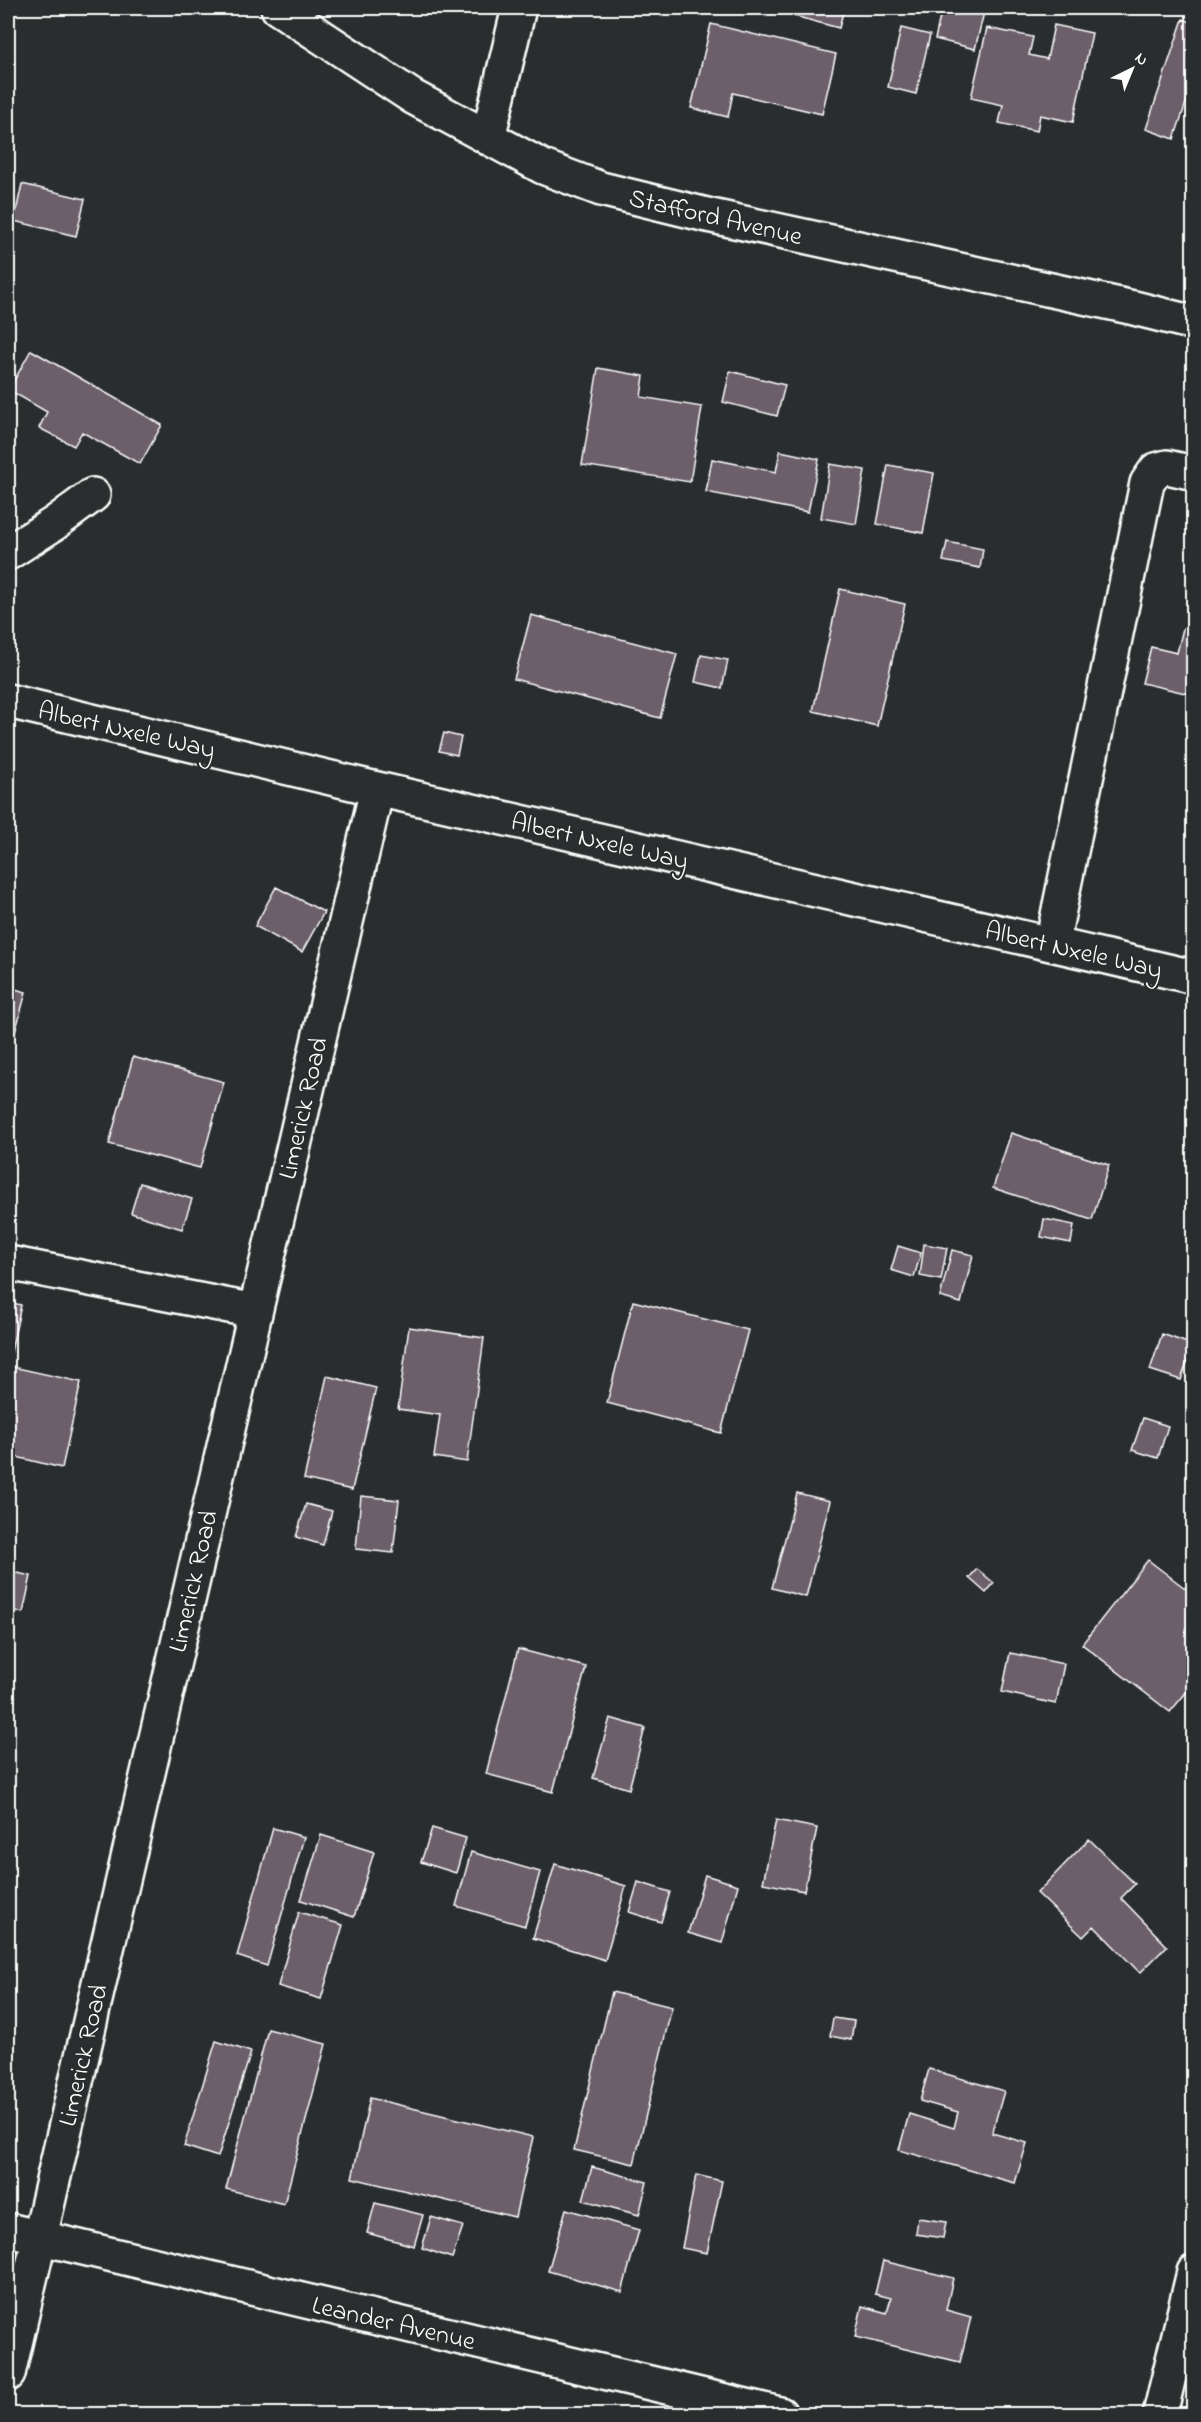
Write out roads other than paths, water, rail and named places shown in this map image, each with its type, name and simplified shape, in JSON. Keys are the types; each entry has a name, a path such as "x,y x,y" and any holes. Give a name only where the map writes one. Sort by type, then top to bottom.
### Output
{"street":[{"name":"Stafford Avenue","path":"278,8 412,97 543,167 600,189 707,215 1194,323"},
{"path":"488,138 519,8"},
{"path":"1052,944 1147,483 1156,470 1167,467 1194,473"},
{"path":"8,553 93,495"},
{"name":"Albert Nxele Way","path":"8,701 377,789 1194,976"},
{"name":"Limerick Road","path":"8,2374 377,789"},
{"path":"8,1263 255,1311"},
{"name":"Leander Avenue","path":"8,2230 780,2415"},
{"path":"1160,2415 1194,2272"}]}
